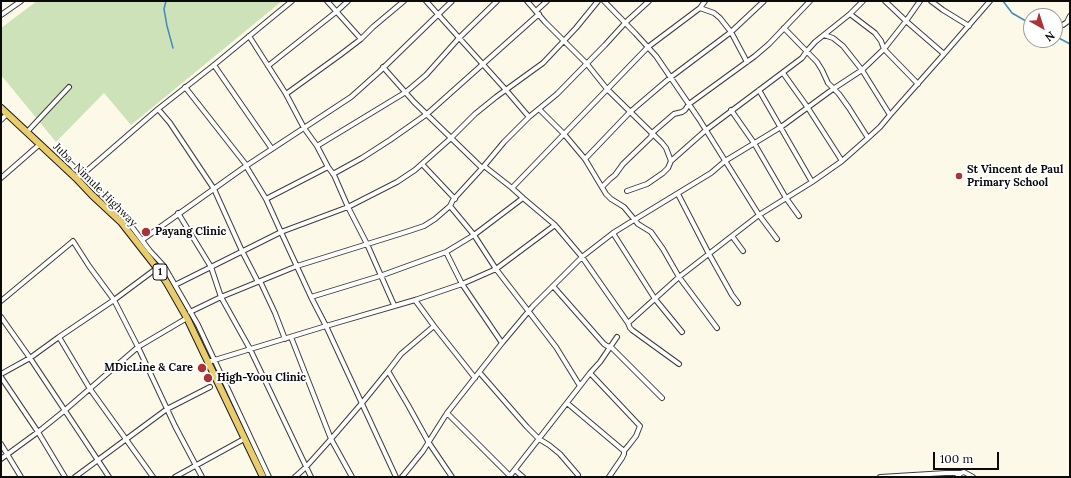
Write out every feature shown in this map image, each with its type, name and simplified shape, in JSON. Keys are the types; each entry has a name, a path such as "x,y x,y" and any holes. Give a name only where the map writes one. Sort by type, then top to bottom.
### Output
{"main road":[{"name":"Juba–Nimule Highway","path":"1,108 121,222 157,268 212,361 244,439 263,477"}],"street":[{"path":"1,15 21,1"},
{"path":"76,178 83,174 158,109 292,1"},
{"path":"327,1 361,39"},
{"path":"268,66 348,1"},
{"path":"286,94 361,39 404,1"},
{"path":"426,1 529,117"},
{"path":"142,240 246,166 351,97 452,1"},
{"path":"317,146 406,92 426,75 459,38 497,1"},
{"path":"527,1 545,22 587,64 607,89 666,148 671,161"},
{"path":"333,174 362,158 427,114 483,64 537,13 547,1"},
{"path":"175,285 281,232 348,207 397,182 422,164 452,138 475,114 543,63 565,41 598,1"},
{"path":"604,1 656,56 706,130 759,214 777,239"},
{"path":"190,312 259,281 297,266 424,226 435,219 450,206 504,142 529,117 557,94 625,23 649,1"},
{"path":"512,188 648,47 700,8 705,1"},
{"path":"585,159 630,112 671,77 731,32 764,1"},
{"path":"627,191 642,186 663,173 668,168 671,161 706,130 802,58 806,51 850,14 863,1"},
{"path":"885,1 944,54"},
{"path":"402,477 429,443 448,413 480,373 487,361 528,312 582,257 614,233 710,173 725,160 781,127 833,88 862,70 884,49 920,1"},
{"path":"931,1 969,26"},
{"path":"628,323 679,277 759,214 812,182 842,161 868,138 880,127 990,1"},
{"path":"602,187 651,137 652,133 674,114 685,110 689,104 769,44 808,2"},
{"path":"700,8 718,16 731,32 747,62"},
{"path":"850,14 874,33 881,41 884,49 918,84"},
{"path":"1063,25 1067,22 1070,16"},
{"path":"784,28 822,70 828,83 839,94 868,138"},
{"path":"824,35 832,38 843,46 862,70 890,115"},
{"path":"249,36 286,94 304,128 317,146 333,174 367,244 394,306"},
{"path":"214,65 272,149"},
{"path":"383,67 427,114 483,167 512,188 555,225 582,257 630,328 679,364"},
{"path":"783,73 808,108 842,161"},
{"path":"27,132 69,87"},
{"path":"185,87 246,166 266,199 396,477"},
{"path":"759,90 812,182"},
{"path":"158,109 170,123 214,189 242,251 275,313 285,339"},
{"path":"539,109 564,134 585,159 606,194 624,207 639,225 651,232 663,249 679,277 717,328"},
{"path":"731,110 754,143 786,198 799,216"},
{"path":"1,120 7,114"},
{"path":"1,178 40,144"},
{"path":"422,164 455,199"},
{"path":"266,199 328,167"},
{"path":"83,174 129,223 164,266 190,312 212,361 269,477"},
{"path":"678,194 709,254 738,303"},
{"path":"311,297 380,276 446,252 474,235 523,198"},
{"path":"450,206 474,235 496,269 556,348 580,386"},
{"path":"178,213 211,267 221,298 250,349 311,477"},
{"path":"212,361 415,300 462,284 496,269 555,225"},
{"path":"614,233 655,299 682,332"},
{"path":"732,236 744,251"},
{"path":"1,301 72,241 114,300 202,477"},
{"path":"446,252 462,284 502,343"},
{"path":"65,477 1,375 30,358 59,336 114,300 157,268"},
{"path":"553,286 604,344 611,346 662,398"},
{"path":"415,300 475,378"},
{"path":"1,317 109,477"},
{"path":"1,459 64,411 138,347 187,318"},
{"path":"295,477 332,439 401,354 434,326"},
{"path":"59,336 90,389 153,477"},
{"path":"292,337 332,439 352,477"},
{"path":"448,413 510,477 617,337"},
{"path":"388,371 429,443 452,477"},
{"path":"480,373 527,427 560,454 578,475"},
{"path":"590,373 640,426 636,436 624,451 622,458 609,477"},
{"path":"75,477 167,409 210,387"},
{"path":"567,403 624,451"},
{"path":"174,477 244,439"},
{"path":"1,444 21,477"},
{"path":"515,470 523,477"},
{"path":"880,477 946,473 959,475 964,472 973,477"}],"green space":[{"path":"37,1 282,1 131,125 104,93 56,142 1,75 1,28"}],"waterway":[{"path":"166,1 164,9 173,48"},
{"path":"1003,1 1012,13 1023,19"},
{"path":"1063,40 1070,44"}],"place":[{"name":"St Vincent de Paul Primary School","path":"959,176"},
{"name":"Payang Clinic","path":"146,232"},
{"name":"MDicLine & Care","path":"202,368"},
{"name":"High-Yoou Clinic","path":"208,378"}]}
